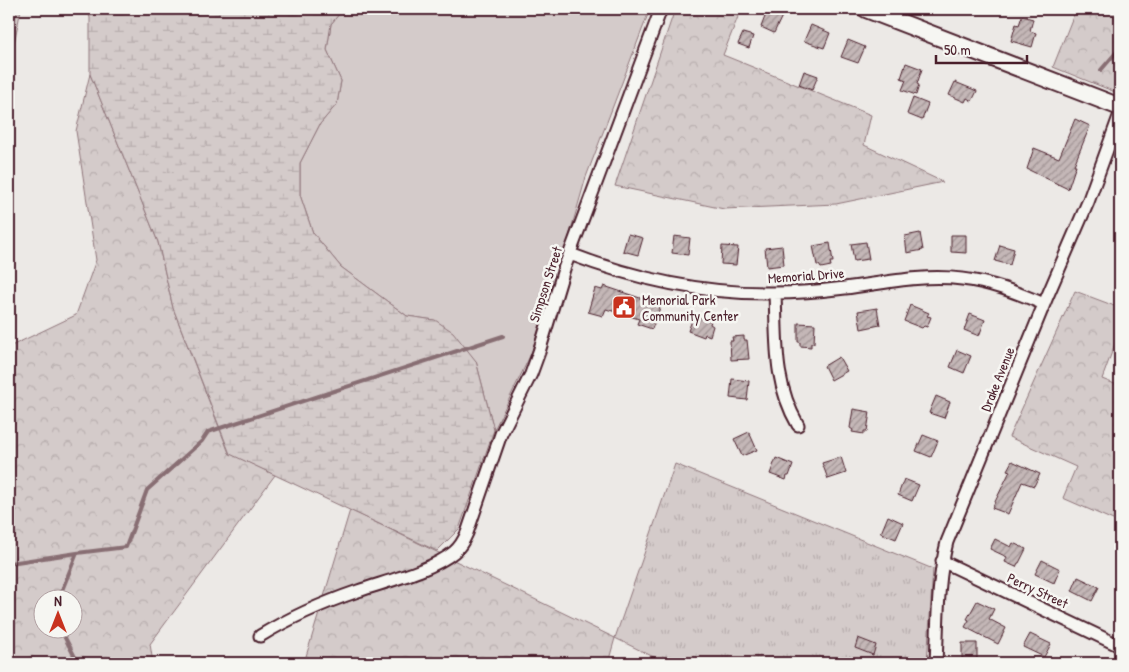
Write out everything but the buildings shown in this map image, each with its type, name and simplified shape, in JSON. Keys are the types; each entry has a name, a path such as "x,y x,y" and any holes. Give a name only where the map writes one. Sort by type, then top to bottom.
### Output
{"main road":[{"path":"866,9 1120,107"}],"street":[{"name":"Simpson Street","path":"260,636 298,614 411,573 443,560 456,551 467,533 501,434 531,374 564,269 661,9"},
{"name":"Drake Avenue","path":"936,663 942,561 952,528 1088,202 1120,114"},
{"name":"Memorial Drive","path":"570,254 639,277 670,284 723,291 775,293 838,289 911,278 946,278 976,281 997,286 1044,304"},
{"path":"775,293 779,375 784,396 798,425"},
{"name":"Perry Street","path":"942,561 1120,646"}],"green space":[{"path":"9,9 21,9 9,68"},
{"path":"88,9 343,9 331,24 327,50 341,81 337,104 320,124 300,163 300,195 313,233 341,267 407,316 435,320 453,332 476,361 494,430 459,529 437,551 230,454 173,308 158,242 90,74 90,18"},
{"path":"343,9 650,9 586,177 560,268 530,356 494,430 476,361 434,320 407,316 341,267 313,233 300,195 300,163 320,124 337,104 341,81 327,50 331,24"},
{"path":"675,9 741,9 723,55 871,115 864,145 943,182 836,204 724,209 615,186"},
{"path":"1076,9 1120,9 1120,94 1053,67"},
{"path":"90,74 158,242 173,308 229,453 275,475 150,644 153,663 9,663 9,347 76,315 96,260 76,131"},
{"path":"1075,291 1120,308 1120,330 1102,379 1120,386 1120,523 1063,498 1076,467 1009,437"},
{"path":"675,464 933,569 927,663 887,663 881,660 880,663 666,663 615,638"},
{"path":"350,510 615,638 608,663 304,663"}],"waterway":[{"path":"1101,70 1120,48"},
{"path":"77,553 126,547 147,490 202,441 208,432 503,336"},
{"path":"9,559 10,563 77,553 62,590"},
{"path":"66,640 78,663"}],"place":[{"name":"Memorial Park Community Center","path":"624,307"}]}
